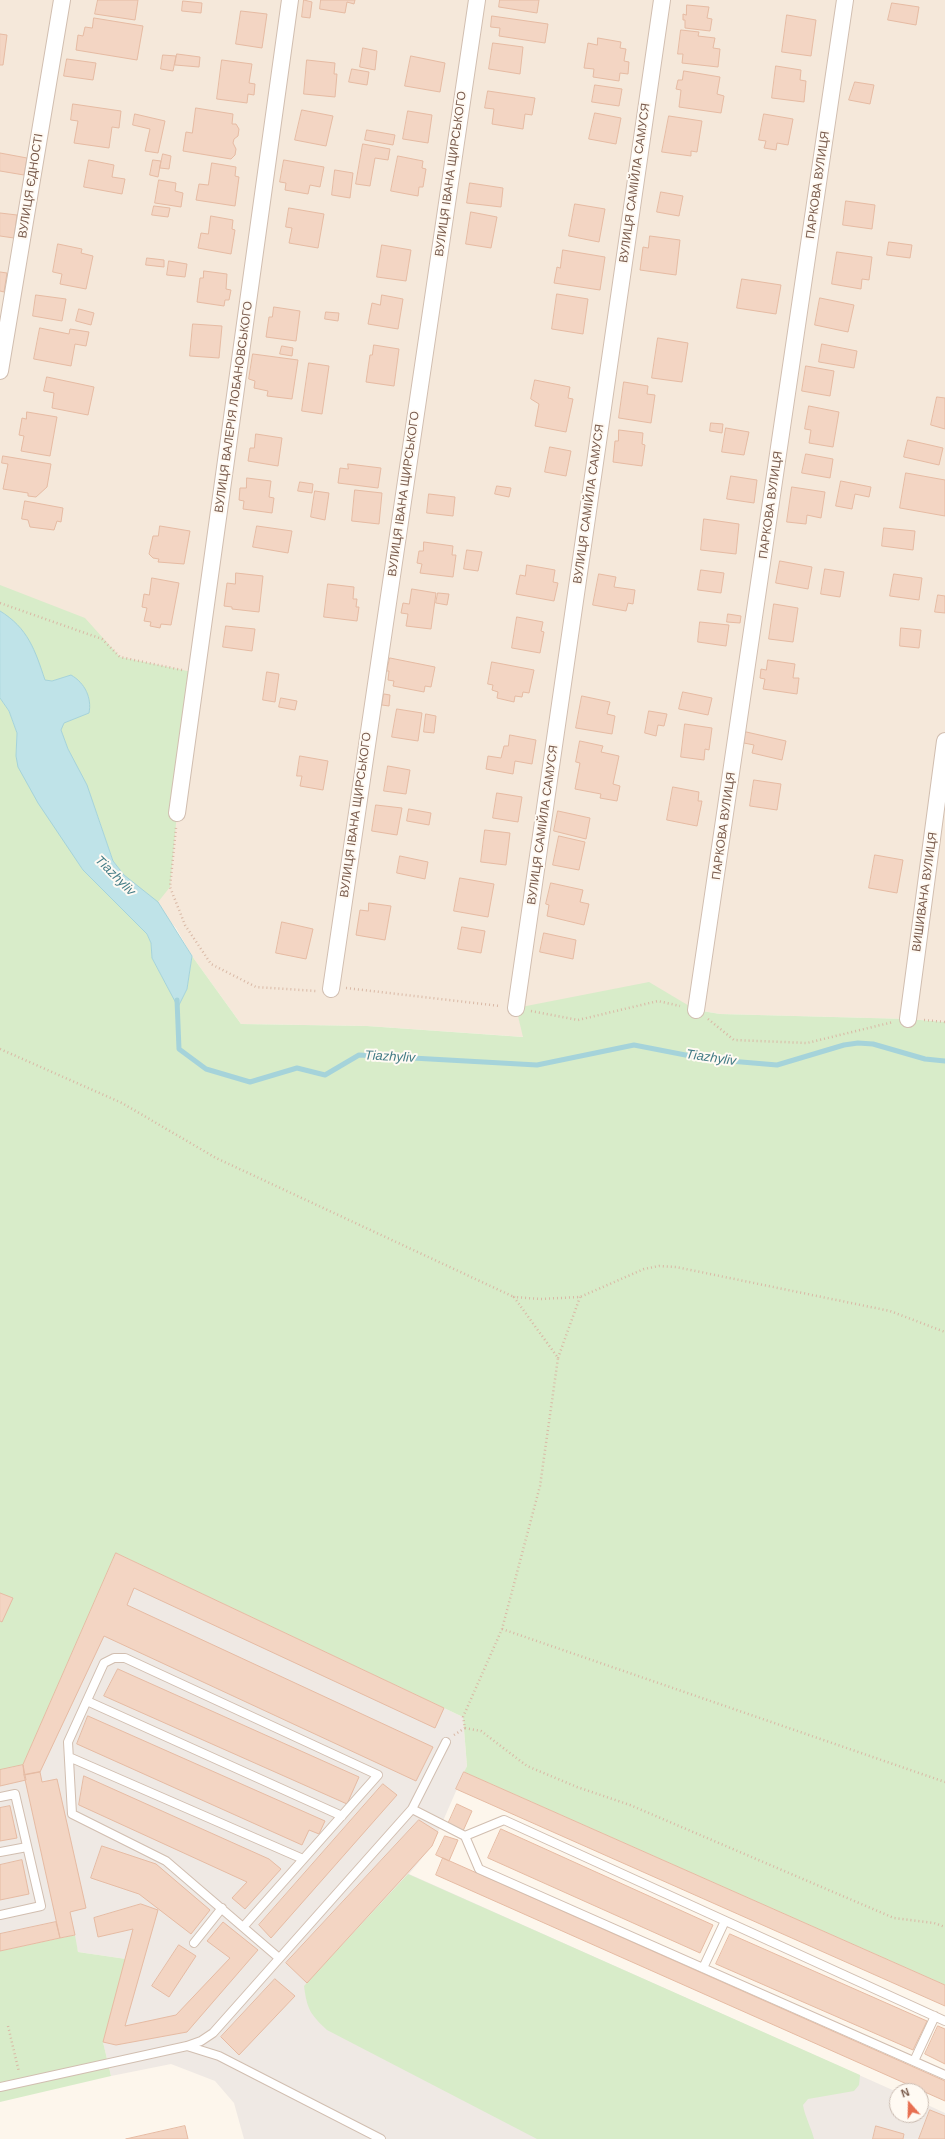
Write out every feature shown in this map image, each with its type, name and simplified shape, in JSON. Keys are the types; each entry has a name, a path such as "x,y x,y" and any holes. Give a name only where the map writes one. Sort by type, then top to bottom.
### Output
{"street":[{"name":"ВУЛИЦЯ ЄДНОСТІ","path":"0,371 62,0"},
{"name":"ВУЛИЦЯ ВАЛЕРІЯ ЛОБАНОВСЬКОГО","path":"177,813 290,0"},
{"name":"ВУЛИЦЯ ІВАНА ЩИРСЬКОГО","path":"331,989 477,0"},
{"name":"ВУЛИЦЯ САМІЙЛА САМУСЯ","path":"516,1008 662,0"},
{"name":"ПАРКОВА ВУЛИЦЯ","path":"696,1010 845,0"},
{"name":"ВИШИВАНА ВУЛИЦЯ","path":"908,1018 945,741"}],"lane":[{"path":"244,1926 378,1775 125,1658 114,1658 104,1663 68,1742 72,1814 166,1861 244,1926 279,1958"},
{"path":"87,1700 342,1816"},
{"path":"0,2087 187,2046 201,2041 213,2033 412,1809 446,1742"},
{"path":"69,1757 303,1859"},
{"path":"0,1797 15,1794 41,1906 0,1915"},
{"path":"412,1809 465,1836 479,1869 945,2075"},
{"path":"465,1836 504,1820 945,2021"},
{"path":"0,1852 27,1847"},
{"path":"194,1943 222,1908"},
{"path":"703,1968 725,1921"},
{"path":"914,2062 935,2016"},
{"path":"187,2046 219,2056 381,2139"}],"path":[{"path":"0,603 102,639 120,657 197,673"},
{"path":"177,813 170,887 185,925 211,964 256,987 309,991 341,987 516,1008 578,1020 658,1001 696,1010 734,1040 807,1044 908,1018 945,1022"},
{"path":"0,1049 122,1103 216,1158 514,1298 540,1299 580,1297 644,1269 676,1267 890,1311 945,1332"},
{"path":"465,1728 463,1717 502,1629 540,1486 558,1358 580,1297"},
{"path":"514,1298 558,1358"},
{"path":"502,1629 945,1782"},
{"path":"446,1742 465,1728 481,1731 527,1766 577,1787 630,1805 894,1918 934,1923 945,1927"},
{"path":"8,2026 21,2082"}],"shaded area":[{"path":"0,0 945,0 945,1022 908,1019 720,1014 696,1010 516,1008 524,1037 367,1026 241,1024 192,956 176,928 124,875 10,617 0,611"},
{"path":"116,1553 463,1717 467,1766 432,1846 409,1874 889,2088 889,2123 929,2123 929,2106 945,2113 945,2139 244,2139 234,2103 215,2081 171,2064 111,2076 103,2042 126,1959 78,1952 74,1935 0,1951 0,1770 23,1765"}],"green space":[{"path":"0,585 85,618 120,657 197,673 177,813 170,887 158,902 124,875 113,861 87,785 68,749 61,730 64,723 89,713 90,707 86,691 80,682 71,675 52,681 45,680 38,660 28,641 16,624 0,611"},
{"path":"0,698 9,711 17,733 16,756 83,870 147,934 151,943 152,958 178,1006 187,989 192,956 241,1024 367,1026 523,1037 516,1008 649,982 696,1010 720,1014 908,1019 945,1022 945,1985 464,1772 467,1766 463,1717 116,1553 23,1765 0,1770"},
{"path":"408,1874 860,2075 859,2085 854,2091 808,2099 803,2105 814,2139 537,2139 327,2030 310,2011 306,2000 304,1986"},
{"path":"75,1935 78,1952 126,1959 103,2042 111,2076 0,2102 0,1951"}],"water":[{"path":"0,611 10,618 24,632 34,649 45,680 52,681 71,675 80,682 86,691 90,707 89,713 64,723 61,730 68,749 87,785 113,861 124,875 158,902 192,956 187,989 178,1007 152,958 151,943 147,934 83,870 38,803 18,767 16,756 17,733 9,711 0,698"}],"building":[{"path":"98,0 138,0 135,20 95,14"},
{"path":"304,0 312,2 310,18 302,17"},
{"path":"321,0 355,0 354,4 347,2 345,13 320,9"},
{"path":"500,0 539,0 537,13 499,7"},
{"path":"183,1 202,3 201,13 182,11"},
{"path":"892,3 919,7 916,25 888,20"},
{"path":"687,5 709,7 707,18 712,19 710,31 685,28 683,14 686,15"},
{"path":"241,11 267,14 262,48 236,44"},
{"path":"787,15 816,20 811,56 782,52"},
{"path":"492,16 548,24 545,43 499,36 500,28 491,27"},
{"path":"94,18 143,26 137,60 76,50 78,35 83,36 85,27 92,28"},
{"path":"681,30 699,32 698,36 715,38 713,48 720,49 718,67 682,63 683,54 678,54"},
{"path":"0,34 7,35 3,65 0,65"},
{"path":"598,38 621,42 620,48 626,49 624,61 629,62 628,74 620,73 619,81 593,77 594,69 584,68 588,43 597,45"},
{"path":"493,43 523,47 520,74 489,69"},
{"path":"363,48 377,51 375,70 360,67"},
{"path":"177,54 200,57 199,67 175,65"},
{"path":"163,55 176,56 173,71 161,69"},
{"path":"411,56 445,63 440,92 405,86"},
{"path":"67,59 96,63 93,80 64,76"},
{"path":"222,60 252,64 249,83 255,84 254,95 248,94 247,103 217,99"},
{"path":"307,60 335,63 334,74 337,74 335,97 304,94"},
{"path":"776,66 801,70 800,80 806,81 804,102 772,98"},
{"path":"352,69 369,72 367,85 349,82"},
{"path":"684,71 720,77 717,94 724,96 721,113 679,107 681,90 676,89 678,80 682,80"},
{"path":"855,82 874,85 870,104 849,100"},
{"path":"595,85 622,89 619,106 592,102"},
{"path":"488,91 535,98 532,115 525,114 523,129 492,124 494,109 485,108"},
{"path":"73,104 121,111 119,128 112,127 109,148 74,143 78,121 71,120"},
{"path":"196,108 233,114 232,124 236,124 239,129 238,136 234,139 233,143 236,149 235,155 231,159 183,151 186,132 192,133"},
{"path":"302,110 333,116 326,146 295,140"},
{"path":"408,111 432,115 428,143 403,139"},
{"path":"595,113 621,118 616,144 589,139"},
{"path":"135,114 165,121 158,153 145,151 150,129 133,125"},
{"path":"764,114 793,119 788,145 777,143 776,150 764,148 766,141 759,140"},
{"path":"669,116 702,121 697,152 691,151 691,156 662,152"},
{"path":"367,130 395,135 393,145 365,140"},
{"path":"363,144 390,149 388,160 375,158 370,186 356,184"},
{"path":"0,153 27,158 24,175 0,171"},
{"path":"163,154 171,156 169,169 160,168"},
{"path":"398,156 423,161 422,168 426,169 423,187 419,187 418,196 391,191"},
{"path":"89,160 114,165 112,177 125,179 122,194 84,187"},
{"path":"153,160 161,161 158,177 150,175"},
{"path":"284,160 324,167 320,187 310,185 308,194 285,190 286,183 280,182"},
{"path":"212,163 236,167 235,176 239,177 235,206 196,200 199,184 208,185"},
{"path":"335,170 353,173 350,198 332,195"},
{"path":"159,180 176,183 175,191 183,193 181,207 155,203"},
{"path":"470,183 503,188 501,207 467,203"},
{"path":"661,192 683,196 679,216 657,212"},
{"path":"846,201 875,205 872,229 843,225"},
{"path":"575,204 605,209 599,242 569,236"},
{"path":"154,206 170,208 168,217 152,215"},
{"path":"289,208 324,214 318,248 289,243 292,228 286,227"},
{"path":"471,212 497,217 491,248 466,244"},
{"path":"0,213 17,215 14,238 0,236"},
{"path":"211,216 233,220 232,229 235,230 231,254 198,248 201,233 208,234"},
{"path":"650,236 680,240 676,275 640,270 643,247 648,248"},
{"path":"889,242 912,245 910,258 887,255"},
{"path":"58,244 82,249 81,253 93,256 86,289 60,284 62,274 53,272"},
{"path":"382,245 411,250 406,281 377,277"},
{"path":"563,250 605,257 600,290 554,283 557,267 560,268"},
{"path":"837,252 872,257 869,280 862,279 861,289 832,284"},
{"path":"147,258 164,260 164,267 146,265"},
{"path":"169,261 187,264 185,277 167,275"},
{"path":"204,271 227,274 226,289 231,290 229,300 225,300 224,306 197,302 200,278 203,278"},
{"path":"0,272 7,273 4,292 0,291"},
{"path":"742,279 781,285 776,314 737,308"},
{"path":"557,294 588,299 583,334 552,329"},
{"path":"36,295 66,299 62,321 33,316"},
{"path":"382,295 403,299 398,329 368,324 372,303 380,305"},
{"path":"820,298 854,305 848,332 815,325"},
{"path":"274,307 300,311 296,341 266,337 269,317 272,317"},
{"path":"79,309 94,313 91,325 76,321"},
{"path":"326,312 339,313 338,321 325,319"},
{"path":"193,324 222,326 219,358 190,356"},
{"path":"40,328 69,334 70,329 89,332 86,346 75,344 71,366 34,359"},
{"path":"658,338 688,343 682,382 652,378"},
{"path":"822,344 857,351 854,368 819,362"},
{"path":"374,345 399,349 394,386 366,382 370,355 372,355"},
{"path":"282,346 293,348 292,356 280,354"},
{"path":"253,354 298,360 292,399 267,396 268,391 254,388 255,381 249,379"},
{"path":"309,363 329,366 322,414 302,411"},
{"path":"806,366 834,371 830,396 802,391"},
{"path":"47,377 94,387 88,415 52,408 54,393 44,391"},
{"path":"535,380 570,387 568,398 573,399 566,432 535,426 539,404 531,399"},
{"path":"624,382 648,386 647,394 655,395 651,423 619,418"},
{"path":"937,397 945,398 945,429 931,425"},
{"path":"809,406 839,412 833,447 809,443 811,430 805,429"},
{"path":"27,412 57,417 50,456 21,451 24,436 19,435 22,418 26,419"},
{"path":"711,423 723,424 722,433 710,431"},
{"path":"726,428 749,432 744,455 722,452"},
{"path":"619,430 643,433 642,444 645,445 642,466 613,462 615,441 618,441"},
{"path":"256,434 282,438 278,466 248,461 250,448 254,448"},
{"path":"908,440 943,448 939,465 904,457"},
{"path":"550,447 571,451 566,476 545,472"},
{"path":"806,454 833,459 830,478 802,473"},
{"path":"3,456 51,464 47,487 36,497 28,496 28,493 3,489 8,464 2,463"},
{"path":"348,464 381,468 378,488 338,483 340,468 348,469"},
{"path":"906,473 945,480 945,516 900,508"},
{"path":"731,476 757,480 754,503 727,499"},
{"path":"247,478 271,481 269,497 274,498 272,513 243,509 244,501 239,500 240,488 246,488"},
{"path":"841,481 871,487 869,497 855,494 852,509 836,506"},
{"path":"300,482 313,484 312,493 298,491"},
{"path":"497,486 511,488 509,497 495,494"},
{"path":"792,487 825,492 821,518 807,515 806,524 787,522"},
{"path":"355,490 382,493 379,524 352,521"},
{"path":"315,491 329,493 325,520 311,517"},
{"path":"429,494 455,497 453,516 427,513"},
{"path":"25,501 63,508 61,522 57,521 54,530 30,527 28,520 22,519"},
{"path":"704,519 739,524 736,554 701,550"},
{"path":"160,526 190,531 184,564 158,562 159,559 153,558 149,554 153,536 158,536"},
{"path":"257,526 292,531 288,553 253,547"},
{"path":"884,528 915,531 913,550 882,546"},
{"path":"424,542 453,546 452,555 456,555 453,577 420,573 422,564 417,563 419,551 423,551"},
{"path":"467,550 482,552 478,571 464,569"},
{"path":"780,561 812,567 808,589 776,583"},
{"path":"527,565 555,570 553,582 558,583 554,601 516,594 520,575 525,576"},
{"path":"825,569 844,572 840,597 821,594"},
{"path":"701,570 724,573 721,593 698,590"},
{"path":"236,573 263,576 259,612 232,609 232,607 224,606 227,583 235,584"},
{"path":"599,574 616,577 614,587 635,590 633,604 628,603 626,611 593,605"},
{"path":"894,574 922,578 919,600 890,596"},
{"path":"152,578 179,583 171,625 161,624 160,628 150,626 151,622 144,621 147,608 142,607 144,594 149,595"},
{"path":"328,584 354,587 353,599 357,599 356,607 359,607 357,621 324,617"},
{"path":"412,589 436,593 431,629 406,626 408,614 401,613 403,603 409,604"},
{"path":"438,593 449,594 447,605 436,603"},
{"path":"938,595 945,596 945,613 935,612"},
{"path":"774,604 798,608 793,642 769,639"},
{"path":"728,614 741,616 740,623 727,622"},
{"path":"517,617 543,622 541,631 544,632 540,653 512,648"},
{"path":"700,622 729,625 726,646 698,642"},
{"path":"226,626 255,629 252,651 223,647"},
{"path":"901,628 921,630 919,648 900,646"},
{"path":"390,658 435,667 431,687 425,686 424,692 393,686 394,681 388,680 389,671 387,671"},
{"path":"768,660 795,664 793,678 799,678 797,694 763,689 765,679 760,678 761,669 766,670"},
{"path":"492,662 534,670 529,693 523,692 522,697 515,696 514,702 497,698 498,692 492,690 493,685 488,684"},
{"path":"267,672 279,674 275,702 263,700"},
{"path":"683,692 712,698 708,715 679,709"},
{"path":"384,694 390,695 389,706 382,705"},
{"path":"582,696 610,702 607,714 615,716 612,734 576,728"},
{"path":"281,698 297,701 295,710 279,707"},
{"path":"397,709 422,713 418,741 392,737"},
{"path":"649,711 667,714 664,726 658,725 656,736 645,733"},
{"path":"426,714 436,716 434,733 424,732"},
{"path":"685,724 712,728 709,750 705,749 704,760 681,757"},
{"path":"742,731 786,741 782,760 752,753 754,745 739,742"},
{"path":"510,735 536,740 532,764 515,761 513,774 486,769 488,756 501,758 504,746 508,746"},
{"path":"580,741 603,746 601,752 619,756 613,784 620,786 617,801 600,798 601,794 575,789 580,763 576,762"},
{"path":"300,756 328,761 323,790 300,786 302,776 297,776"},
{"path":"388,766 410,770 406,794 384,791"},
{"path":"754,780 781,784 777,810 750,806"},
{"path":"673,787 699,792 698,801 702,801 697,826 667,820"},
{"path":"497,793 522,797 518,822 493,818"},
{"path":"376,805 402,808 397,835 372,831"},
{"path":"409,809 431,813 429,825 407,821"},
{"path":"558,811 590,818 586,839 554,831"},
{"path":"485,830 510,833 506,865 481,862"},
{"path":"559,836 585,842 579,870 553,865"},
{"path":"875,855 903,860 897,893 869,888"},
{"path":"400,856 428,862 425,879 397,873"},
{"path":"460,878 494,884 488,917 454,911"},
{"path":"551,883 583,890 580,902 589,904 584,925 547,916 549,905 546,904"},
{"path":"369,903 391,906 385,940 356,935 360,910 368,911"},
{"path":"282,922 313,929 306,959 276,953"},
{"path":"462,927 485,931 481,953 458,949"},
{"path":"544,933 576,940 573,959 540,952"},
{"path":"116,1553 444,1708 435,1728 134,1588 127,1605 433,1747 416,1781 104,1636 40,1772 24,1775 23,1765"},
{"path":"0,1593 13,1598 2,1622 0,1621"},
{"path":"118,1669 359,1777 347,1804 104,1696"},
{"path":"88,1716 325,1821 319,1834 309,1830 302,1845 77,1744"},
{"path":"23,1765 26,1780 0,1786 0,1770"},
{"path":"40,1772 42,1782 57,1779 86,1908 70,1912 75,1935 60,1938 24,1775"},
{"path":"464,1772 945,1985 945,2006 456,1789"},
{"path":"84,1776 269,1859 281,1869 245,1909 232,1898 247,1882 79,1805"},
{"path":"383,1784 397,1795 271,1938 259,1925"},
{"path":"457,1804 472,1811 463,1831 448,1824"},
{"path":"10,1806 17,1838 0,1841 0,1808"},
{"path":"419,1820 438,1832 432,1846 307,1983 286,1963"},
{"path":"501,1829 713,1925 700,1953 488,1858"},
{"path":"445,1836 458,1840 449,1861 436,1855"},
{"path":"102,1846 156,1864 210,1910 191,1934 139,1894 91,1878"},
{"path":"443,1858 945,2081 945,2101 929,2094 929,2083 904,2083 436,1875"},
{"path":"22,1860 29,1894 0,1900 0,1865"},
{"path":"141,1904 158,1910 125,2026 176,2015 230,1958 207,1941 223,1922 258,1950 187,2032 116,2045 103,2042 133,1929 98,1937 94,1918"},
{"path":"56,1922 60,1938 0,1951 0,1934"},
{"path":"730,1934 927,2021 913,2050 716,1964"},
{"path":"179,1945 196,1956 169,1997 152,1986"},
{"path":"275,1979 295,1996 239,2055 221,2037"},
{"path":"938,2026 945,2029 945,2064 925,2054"},
{"path":"930,2110 945,2116 945,2139 919,2139 925,2123 929,2123"},
{"path":"185,2126 188,2139 126,2139"},
{"path":"876,2126 904,2134 903,2139 873,2139"}],"waterway":[{"name":"Tiazhyliv","path":"177,1000 179,1049 206,1069 250,1082 297,1068 325,1075 359,1055 537,1065 634,1045 706,1059 777,1065 844,1045 858,1043 873,1044 925,1059 945,1061"}]}
